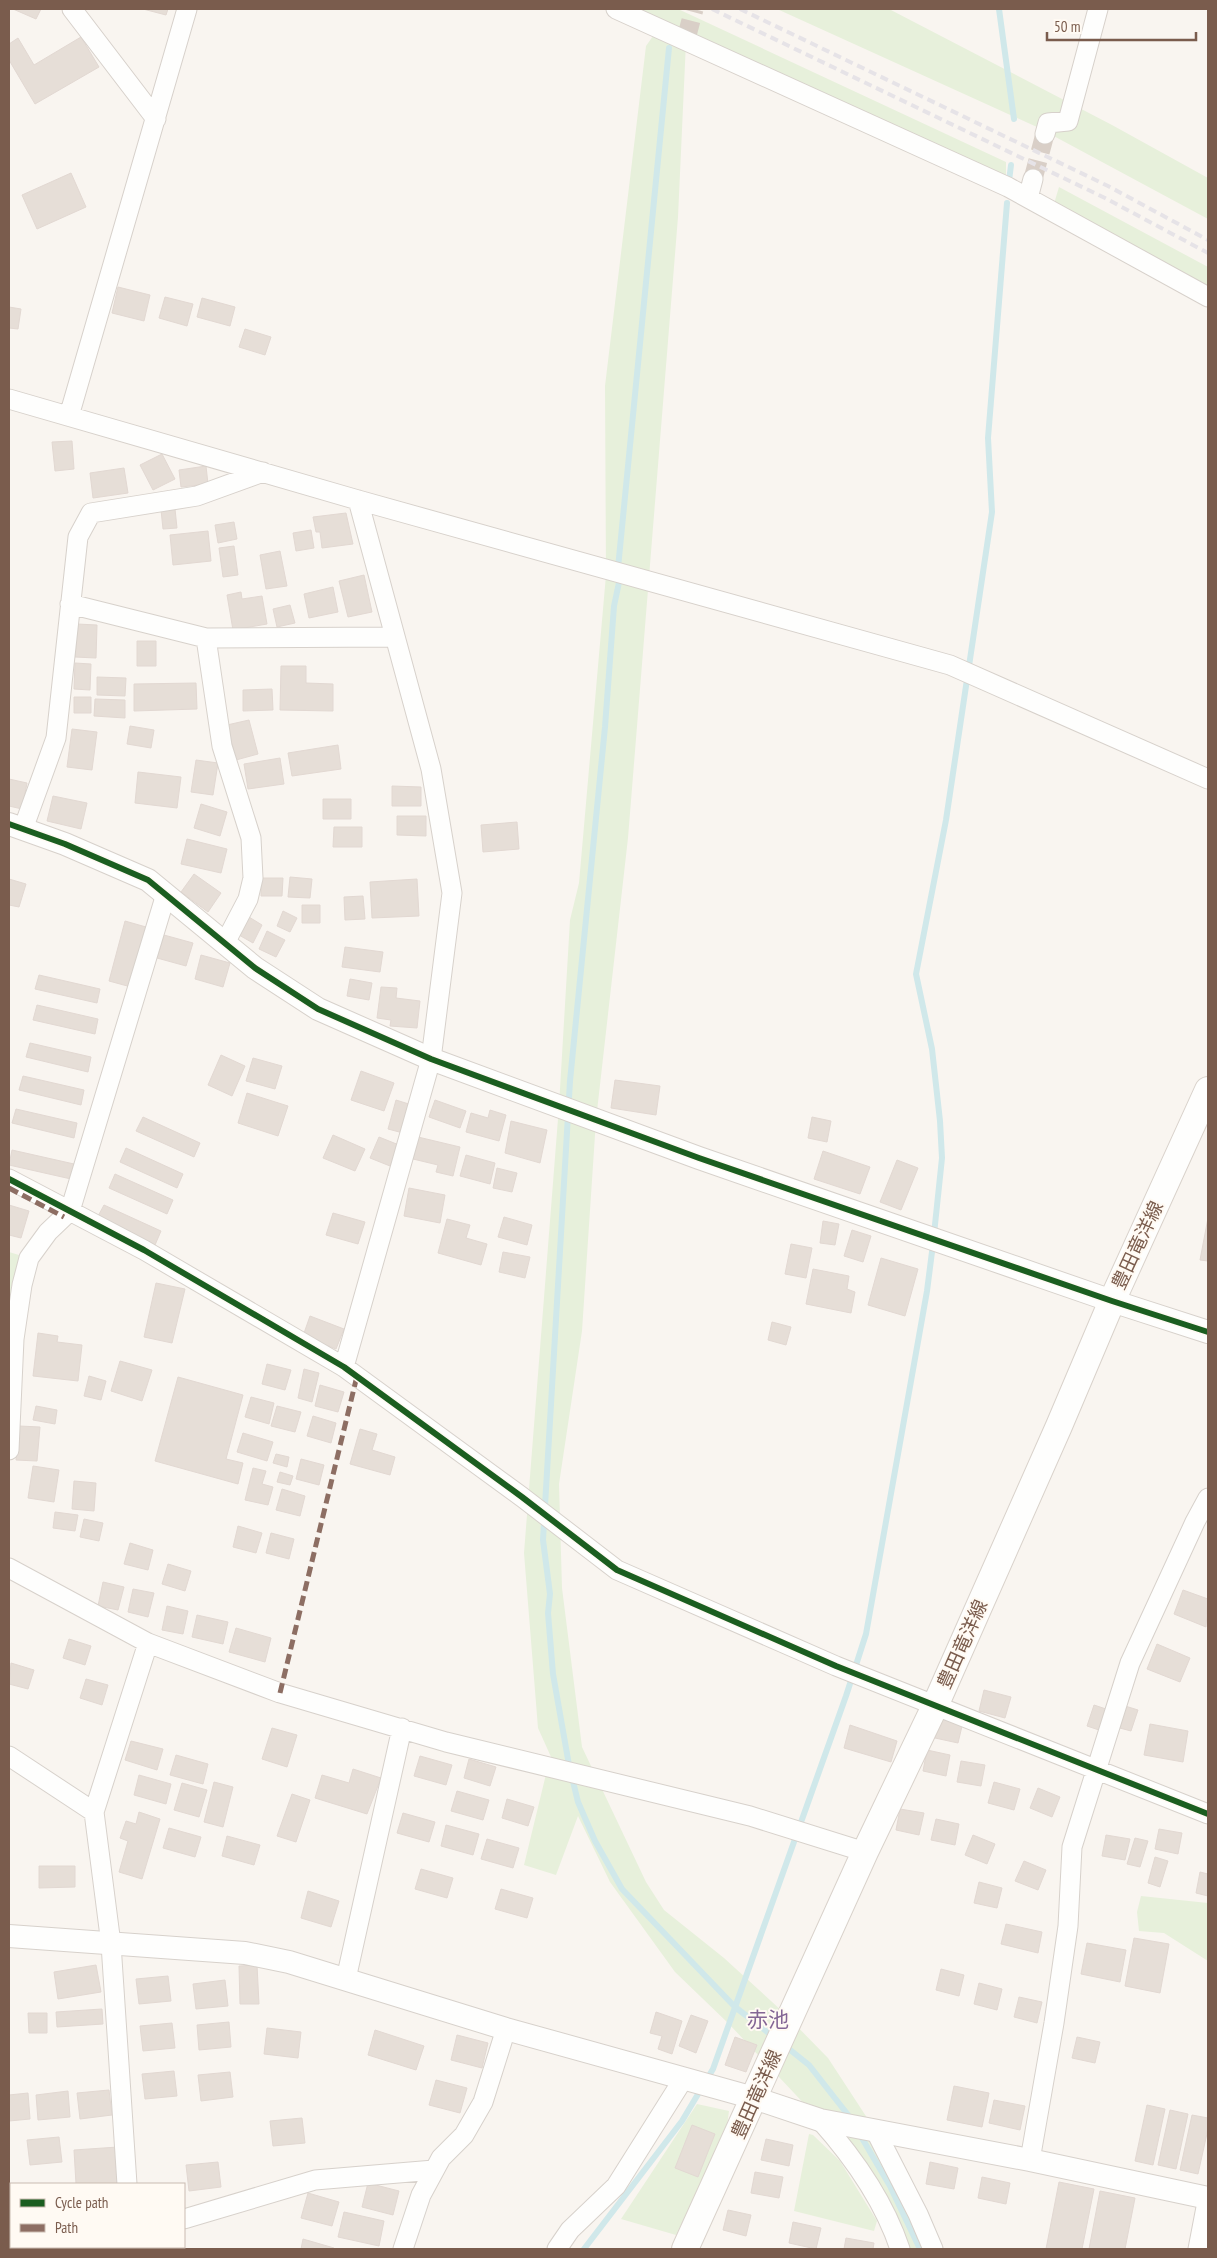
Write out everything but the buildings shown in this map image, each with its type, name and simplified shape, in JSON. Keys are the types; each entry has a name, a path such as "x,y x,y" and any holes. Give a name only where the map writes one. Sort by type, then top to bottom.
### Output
{"main road":[{"name":"豊田竜洋線","path":"685,2249 865,1852 935,1706 1112,1301 1208,1090"}],"street":[{"path":"72,9 156,119"},
{"path":"69,416 188,9"},
{"path":"616,9 730,59 1028,198 1208,297"},
{"path":"1045,134 1048,123 1068,121 1098,9"},
{"path":"1028,198 1033,179"},
{"path":"9,401 69,416 358,500 950,665 1208,779"},
{"path":"263,472 197,496 92,512 78,537 56,738 16,826 65,844 148,880 255,968 318,1009 431,1059 699,1158 1112,1301 1208,1332"},
{"path":"344,1367 431,1059 452,893 431,769 358,500"},
{"path":"70,604 206,638 395,637"},
{"path":"206,638 222,746 251,838 253,878 248,899 224,943"},
{"path":"9,1450 11,1338 29,1258 48,1232 70,1211 166,894"},
{"path":"9,1179 144,1250 344,1367 522,1497 617,1570 836,1666 1208,1814"},
{"path":"1030,2160 1054,2024 1066,1936 1072,1847 1130,1663 1202,1526 1208,1498"},
{"path":"9,1568 148,1643 280,1693 446,1742 750,1816 865,1852"},
{"path":"127,2183 111,1944 94,1812 148,1643"},
{"path":"346,1979 402,1728"},
{"path":"9,1756 94,1812"},
{"path":"9,1936 245,1953 289,1962 506,2029 754,2098 820,2120 1030,2160 1208,2198 1198,2249"},
{"path":"403,2249 421,2195 434,2170 441,2158 464,2135 483,2102 506,2029"},
{"path":"557,2249 570,2230 616,2186 684,2078"},
{"path":"820,2120 849,2153 891,2223 900,2249"},
{"path":"875,2130 918,2214 933,2249"},
{"path":"185,2219 315,2180 434,2170"}],"green space":[{"path":"613,9 678,9 1006,162 1006,182 686,42 678,217 628,838 596,1120 582,1331 559,1484 562,1588 582,1747 646,1882 664,1910 724,1958 783,2012 828,2058 875,2130 932,2249 896,2249 827,2128 729,2024 675,1972 610,1882 578,1816 556,1875 524,1865 548,1766 556,1768 538,1728 524,1553 559,1106 570,920 579,883 606,575 605,386 646,46 658,29"},
{"path":"777,9 889,9 1112,125 1208,178 1208,219 1037,127"},
{"path":"1059,187 1208,267 1208,296 1053,207"},
{"path":"9,1252 29,1258 9,1338"},
{"path":"1141,1896 1208,1903 1208,1961 1164,1933 1139,1931 1137,1912"},
{"path":"697,2104 729,2111 726,2133 676,2235 621,2219"},
{"path":"809,2134 813,2135 840,2161 877,2221 874,2231 794,2211"}],"waterway":[{"path":"999,9 1014,119"},
{"path":"669,48 618,568 621,573 614,606 605,727 570,1081 543,1540 550,1594 548,1613 553,1674 569,1765 578,1802 595,1841 622,1889 735,2007 774,2037"},
{"path":"1009,181 1011,165"},
{"path":"934,1234 942,1158 940,1121 932,1049 916,974 946,820 992,512 988,438 1007,203"},
{"path":"584,2249 682,2121 713,2069 846,1696 866,1634 927,1291 933,1244"},
{"path":"784,2045 809,2065 852,2120"},
{"path":"859,2133 890,2186 920,2249"}],"tunnel":[{"path":"686,39 694,9"},
{"path":"1033,179 1045,134"}],"railway":[{"path":"712,9 1105,198 1208,253"},
{"path":"740,9 1108,186 1208,240"}],"marked path":[{"path":"9,1188 64,1217"},
{"path":"280,1693 357,1376"}],"cycle path":[{"path":"9,824 65,844 148,880 255,968 318,1009 431,1059 699,1158 1112,1301 1208,1332"},
{"path":"9,1179 144,1250 344,1367 522,1497 617,1570 836,1666 1208,1814"}],"district":[{"name":"赤池","path":"768,2020"}]}
